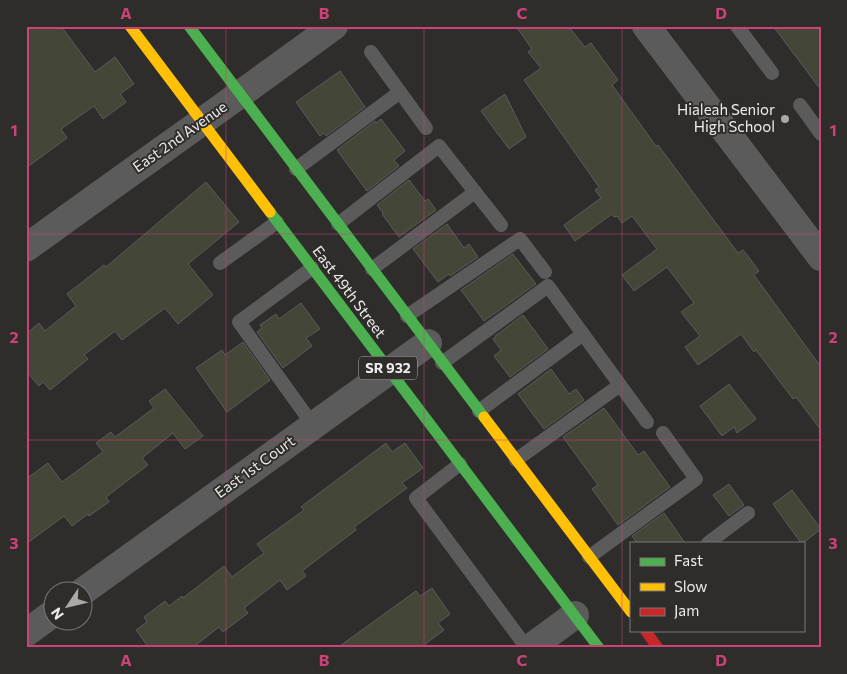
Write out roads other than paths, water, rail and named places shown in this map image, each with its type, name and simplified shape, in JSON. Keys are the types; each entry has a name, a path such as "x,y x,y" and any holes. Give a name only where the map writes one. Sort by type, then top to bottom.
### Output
{"main road":[{"name":"East 49th Street","path":"130,26 599,648"},
{"name":"SR 932","path":"189,26 589,557 629,605"},
{"path":"646,632 658,648"}],"street":[{"name":"East 2nd Avenue","path":"26,248 334,26"},
{"path":"646,26 821,257"},
{"name":"East 1st Court","path":"92,585 389,370 435,353"},
{"path":"528,648 575,615"},
{"path":"26,633 42,621"}],"lane":[{"path":"737,26 772,73"},
{"path":"371,52 426,128"},
{"path":"296,169 400,92"},
{"path":"800,105 821,134"},
{"path":"338,224 439,146 501,225"},
{"path":"372,269 475,192"},
{"path":"220,263 277,222"},
{"path":"407,316 520,239 545,272"},
{"path":"312,268 238,322 313,425"},
{"path":"435,353 548,286 647,422"},
{"path":"479,411 583,334"},
{"path":"516,460 620,385"},
{"path":"589,557 696,479 663,433"},
{"path":"460,464 416,498 528,648"},
{"path":"709,542 748,514"}],"place":[{"name":"Hialeah Senior High School","path":"785,119"}]}
